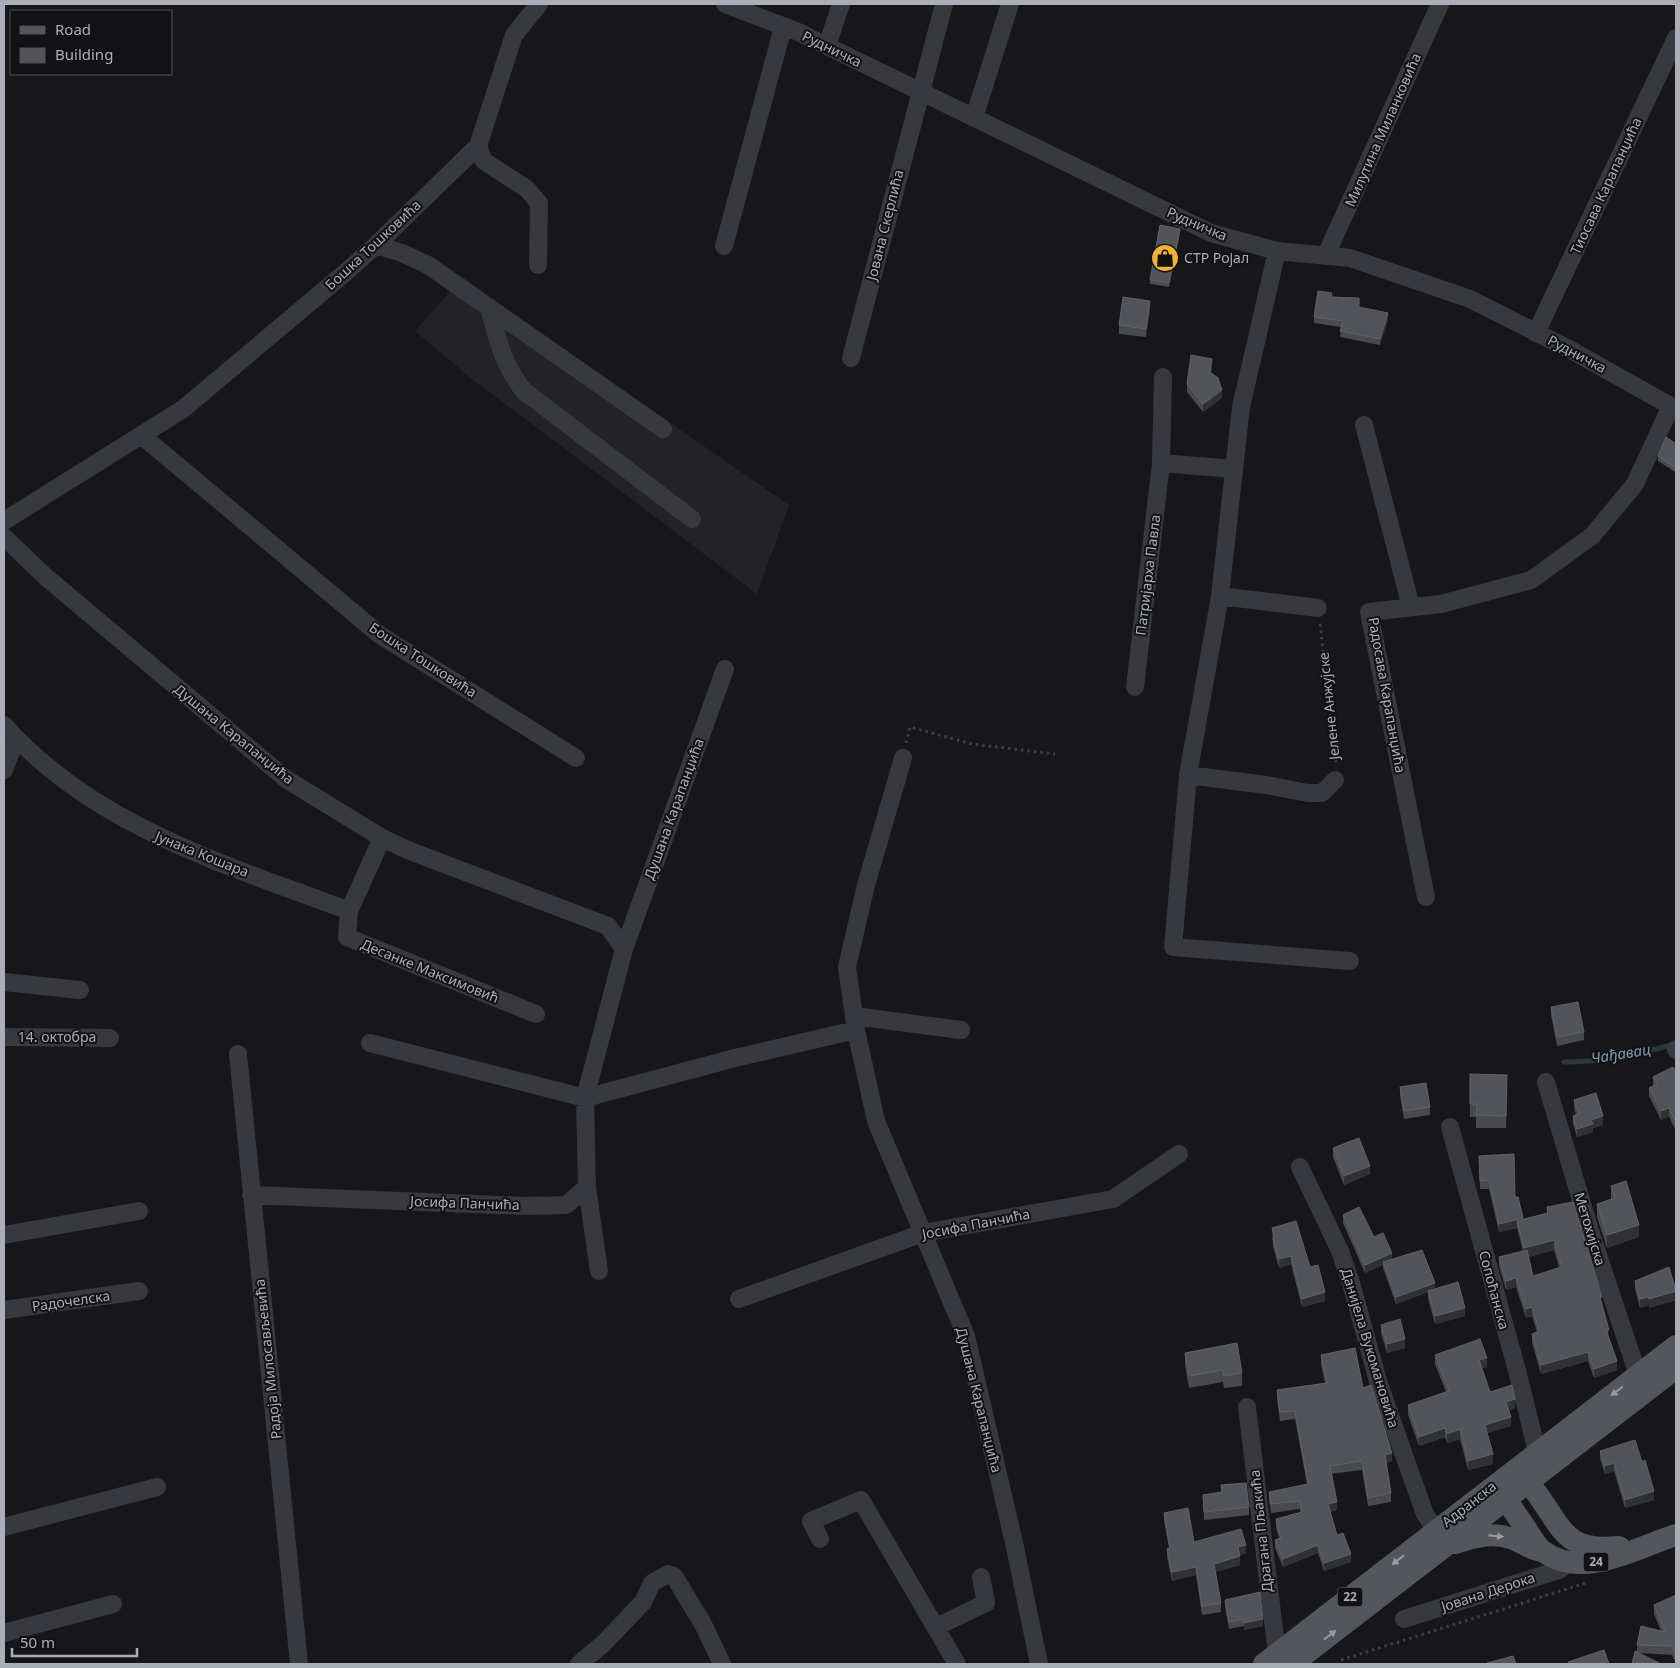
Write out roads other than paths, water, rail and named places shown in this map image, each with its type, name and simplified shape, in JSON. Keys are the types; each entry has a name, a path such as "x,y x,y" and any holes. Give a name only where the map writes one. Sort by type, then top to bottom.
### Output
{"main road":[{"name":"Адранска","path":"1512,1482 1537,1452 1676,1346"},
{"name":"Адранска","path":"1277,1661 1512,1482 1579,1442 1676,1368"},
{"path":"1551,1514 1549,1496 1554,1476 1579,1442"},
{"name":"Јована Дерока","path":"1512,1482 1551,1514 1565,1535 1582,1545 1605,1548 1648,1544"},
{"name":"Јована Дерока","path":"1512,1482 1542,1551 1570,1562 1592,1562 1612,1558 1676,1535"},
{"path":"1442,1537 1493,1535 1510,1538 1525,1547 1542,1551"}],"street":[{"name":"Бошка Тошковића","path":"4,521 183,409 376,245 478,146 514,36 539,4"},
{"name":"Рудничка","path":"725,4 783,26 827,46 1211,233 1277,251 1350,258 1470,300 1536,333 1673,407"},
{"path":"827,46 841,4"},
{"name":"Јована Скерлића","path":"851,358 919,91 944,4"},
{"path":"974,118 1010,4"},
{"name":"Милутина Миланковића","path":"1326,256 1440,4"},
{"name":"Рудничка","path":"724,246 783,26"},
{"name":"Тиосава Карапанџића","path":"1536,333 1676,38"},
{"path":"478,146 484,161 527,189 539,203 538,265"},
{"path":"376,245 402,253 428,265 663,429"},
{"path":"1277,251 1241,407 1220,596 1188,775 1173,946 1350,961"},
{"path":"489,306 501,355 511,374 524,391 692,518"},
{"name":"Патријарха Павла","path":"1135,687 1161,463 1163,377"},
{"name":"Радосава Карапанџића","path":"1426,897 1369,612 1441,604 1531,580 1592,536 1635,484 1673,407"},
{"path":"1364,425 1411,607"},
{"name":"Бошка Тошковића","path":"141,436 380,635 576,758"},
{"path":"1161,463 1234,469"},
{"name":"Душана Карапанџића","path":"4,538 46,577 286,779 382,838 410,851 608,926 624,949"},
{"path":"1220,596 1318,608"},
{"name":"Душана Карапанџића","path":"587,1187 585,1098 624,949 725,669"},
{"path":"4,770 10,732"},
{"name":"Јунака Кошара","path":"10,732 56,775 106,808 162,840 349,911"},
{"name":"Душана Карапанџића","path":"903,758 866,885 847,967 855,1023 876,1121 966,1336 1015,1547 1039,1664"},
{"name":"Јелене Анжујске","path":"1188,775 1266,785 1308,793 1322,793 1335,780"},
{"path":"349,911 382,838"},
{"name":"Десанке Максимовић","path":"349,911 347,937 536,1014"},
{"path":"4,982 80,990"},
{"path":"370,1043 585,1098 735,1058 855,1023 961,1030"},
{"name":"14. октобра","path":"4,1037 110,1038"},
{"name":"Радоја Милосављевића","path":"238,1054 299,1664"},
{"name":"Метохијска","path":"1546,1082 1591,1234 1638,1375"},
{"name":"Сопоћанска","path":"1450,1128 1518,1374 1537,1452"},
{"name":"Јосифа Панчића","path":"739,1300 923,1233 1113,1199 1179,1154"},
{"name":"Данијела Вукомановића","path":"1300,1167 1340,1251 1394,1425 1425,1514 1442,1537"},
{"path":"587,1187 599,1271"},
{"name":"Јосифа Панчића","path":"251,1196 525,1206 566,1205 587,1187"},
{"path":"4,1235 139,1211"},
{"name":"Радочелска","path":"4,1310 139,1291"},
{"name":"Драгана Пљакића","path":"1247,1407 1277,1661"},
{"path":"4,1527 157,1487"},
{"path":"820,1539 811,1520 862,1500 957,1664"},
{"name":"Јована Дерока","path":"1404,1619 1559,1570 1570,1562"},
{"path":"579,1664 603,1644 643,1602 652,1583 668,1574 674,1576 703,1624 722,1664"},
{"path":"936,1627 986,1603 981,1577"},
{"path":"4,1633 113,1604"}],"waterway":[{"name":"Чађавац","path":"1564,1062 1620,1057 1674,1044"}],"place":[{"name":"СТР Ројал","path":"1165,258"}]}
